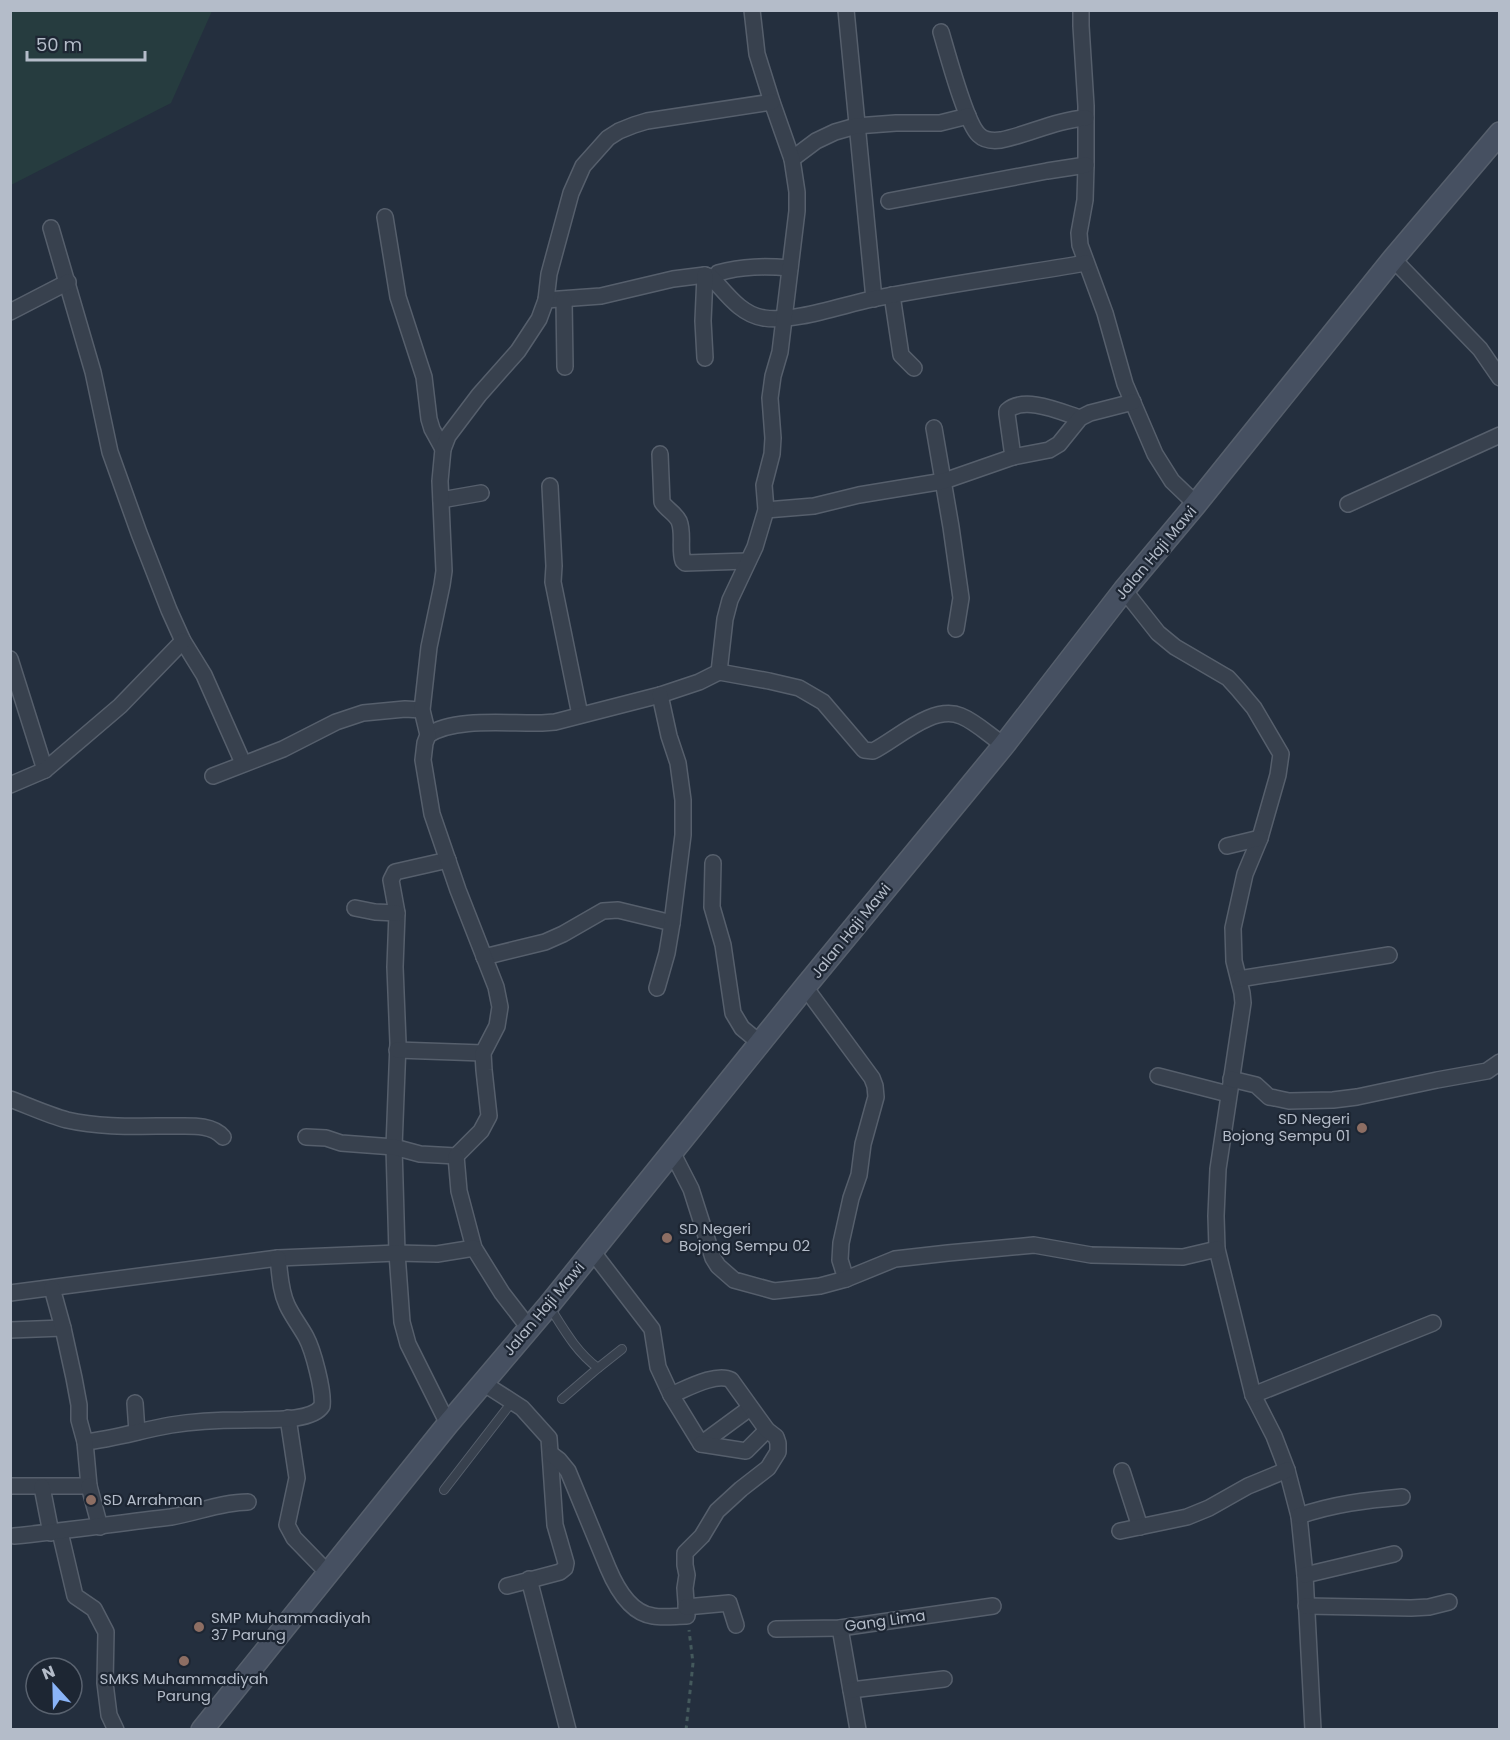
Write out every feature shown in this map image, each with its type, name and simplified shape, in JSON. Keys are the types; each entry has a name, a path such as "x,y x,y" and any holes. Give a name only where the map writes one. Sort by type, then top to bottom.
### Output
{"street":[{"path":"719,672 725,619 730,600 760,531 766,510 764,485 772,454 773,438 770,398 785,319 797,211 797,192 792,159 757,54 752,10"},
{"path":"846,10 874,299"},
{"path":"1081,10 1086,165 1085,200 1079,233 1080,245 1105,314 1120,371 1155,454 1172,482 1196,504"},
{"path":"941,32 968,116 981,137 994,141 1002,140 1062,121 1086,118"},
{"path":"306,1137 326,1138 341,1143 394,1147 420,1154 456,1156 481,1131 489,1116 483,1053 497,1026 500,1012 496,987 447,860 432,814 423,753 428,735 422,710 429,646 444,571 440,481 442,449 448,436 478,395 518,351 539,319 546,300 549,274 571,193 583,165 608,138 619,131 647,121 772,102"},
{"path":"792,159 816,141 856,126 940,123 968,116"},
{"name":"Jalan Haji Mawi","path":"202,1730 448,1424 549,1305 805,987 1004,745 1124,590 1393,259 1500,133"},
{"path":"889,201 1086,165"},
{"path":"385,217 398,297 424,377 429,419 442,449"},
{"path":"51,228 93,372 110,452 169,610 183,641 204,675 243,764"},
{"path":"1393,259 1480,349 1500,378"},
{"path":"712,274 711,278 747,312 763,318 785,319 892,295 1086,263"},
{"path":"546,300 601,296 673,279 746,267 790,268"},
{"path":"705,358 703,321 712,274"},
{"path":"10,312 68,282"},
{"path":"892,295 901,355 914,368"},
{"path":"564,300 566,367"},
{"path":"766,510 814,506 859,495 944,481 1013,457 1054,448 1080,418 1090,413 1132,402"},
{"path":"1013,457 1007,414 1012,407 1024,404 1042,406 1080,418"},
{"path":"934,428 961,598 956,629"},
{"path":"1348,504 1500,435"},
{"path":"660,454 662,502 680,523 683,561 685,563 748,561"},
{"path":"550,486 553,582 580,716"},
{"path":"441,500 481,493"},
{"path":"1124,590 1158,633 1228,678 1254,708 1281,754 1278,775 1260,838 1245,874 1233,928 1234,961 1243,1003 1218,1169 1217,1249 1252,1395 1274,1436 1287,1470 1299,1516 1305,1575 1313,1730"},
{"path":"10,785 45,770 120,706 183,641"},
{"path":"10,659 45,770"},
{"path":"428,735 460,724 542,723 580,716 660,695 699,682 719,672 799,688 823,702 861,749 867,751 880,747 921,722 944,714 962,716 1004,745"},
{"path":"657,988 667,953 683,835 683,800 678,763 660,695"},
{"path":"213,776 283,749 336,722 363,713 405,709 422,710"},
{"path":"1227,846 1260,838"},
{"path":"447,860 400,870 393,874 391,880 397,913 394,1147 397,1253 402,1322 408,1344 448,1424"},
{"path":"713,863 712,907 723,945 733,1013 742,1028 760,1043"},
{"path":"355,908 397,913"},
{"path":"484,957 545,942 603,911 618,910 672,923"},
{"path":"1239,979 1389,955"},
{"path":"805,987 872,1078 876,1091 863,1144 859,1175 851,1198 841,1243 840,1260 846,1279"},
{"path":"397,1050 483,1053"},
{"path":"1158,1076 1230,1087 1256,1085 1269,1097 1296,1101 1333,1100 1487,1071 1500,1062"},
{"path":"10,1099 67,1120 92,1124 204,1127 217,1131 223,1137"},
{"path":"672,1152 691,1189 713,1258 718,1266 725,1273 743,1283 774,1291 820,1286 846,1279 895,1259 1034,1245 1091,1255 1118,1257 1183,1257 1217,1249"},
{"path":"456,1156 459,1191 474,1248 502,1293 529,1328"},
{"path":"10,1293 278,1258 397,1253 437,1254 474,1248"},
{"path":"592,1251 652,1329 658,1367 671,1395 700,1444"},
{"path":"85,1442 172,1425 213,1420 296,1418 317,1412 323,1401 310,1346 284,1296 278,1258"},
{"path":"52,1288 74,1378 85,1442 89,1486 100,1527"},
{"path":"1252,1395 1433,1323"},
{"path":"10,1330 63,1328"},
{"path":"671,1395 711,1379 722,1377 731,1380 767,1430 776,1437 778,1443 778,1452 768,1468 717,1511 702,1536 685,1554 687,1612"},
{"path":"483,1383 522,1408 549,1438 555,1526 566,1563 565,1568 560,1572 507,1586"},
{"path":"135,1403 137,1432"},
{"path":"700,1444 750,1408"},
{"path":"288,1418 297,1478 287,1525 294,1538 328,1573"},
{"path":"700,1444 746,1451 767,1430"},
{"path":"551,1454 560,1460 568,1471 611,1574 632,1605 652,1616 687,1612 729,1603 736,1625"},
{"path":"1120,1531 1187,1517 1209,1508 1248,1486 1287,1470"},
{"path":"1122,1471 1140,1527"},
{"path":"10,1486 89,1486"},
{"path":"42,1487 75,1596 94,1609 106,1632 105,1683 109,1715 117,1730"},
{"path":"1299,1516 1352,1502 1402,1497"},
{"path":"14,1536 100,1527 248,1502"},
{"path":"1305,1575 1394,1554"},
{"path":"529,1579 568,1730"},
{"path":"1306,1606 1411,1608 1429,1607 1449,1602"},
{"name":"Gang Lima","path":"776,1629 840,1628 993,1606"},
{"path":"840,1628 858,1730"},
{"path":"851,1690 944,1679"}],"lane":[{"path":"549,1305 569,1338 598,1368"},
{"path":"562,1399 622,1349"},
{"path":"444,1490 512,1401"}],"path":[{"path":"686,1730 693,1663 687,1612"}],"green space":[{"path":"11,10 212,11 171,103 11,185"}],"place":[{"name":"SD Negeri Bojong Sempu 01","path":"1362,1128"},
{"name":"SD Negeri Bojong Sempu 02","path":"667,1238"},
{"name":"SD Arrahman","path":"91,1500"},
{"name":"SMP Muhammadiyah 37 Parung","path":"199,1627"},
{"name":"SMKS Muhammadiyah Parung","path":"184,1661"}]}
